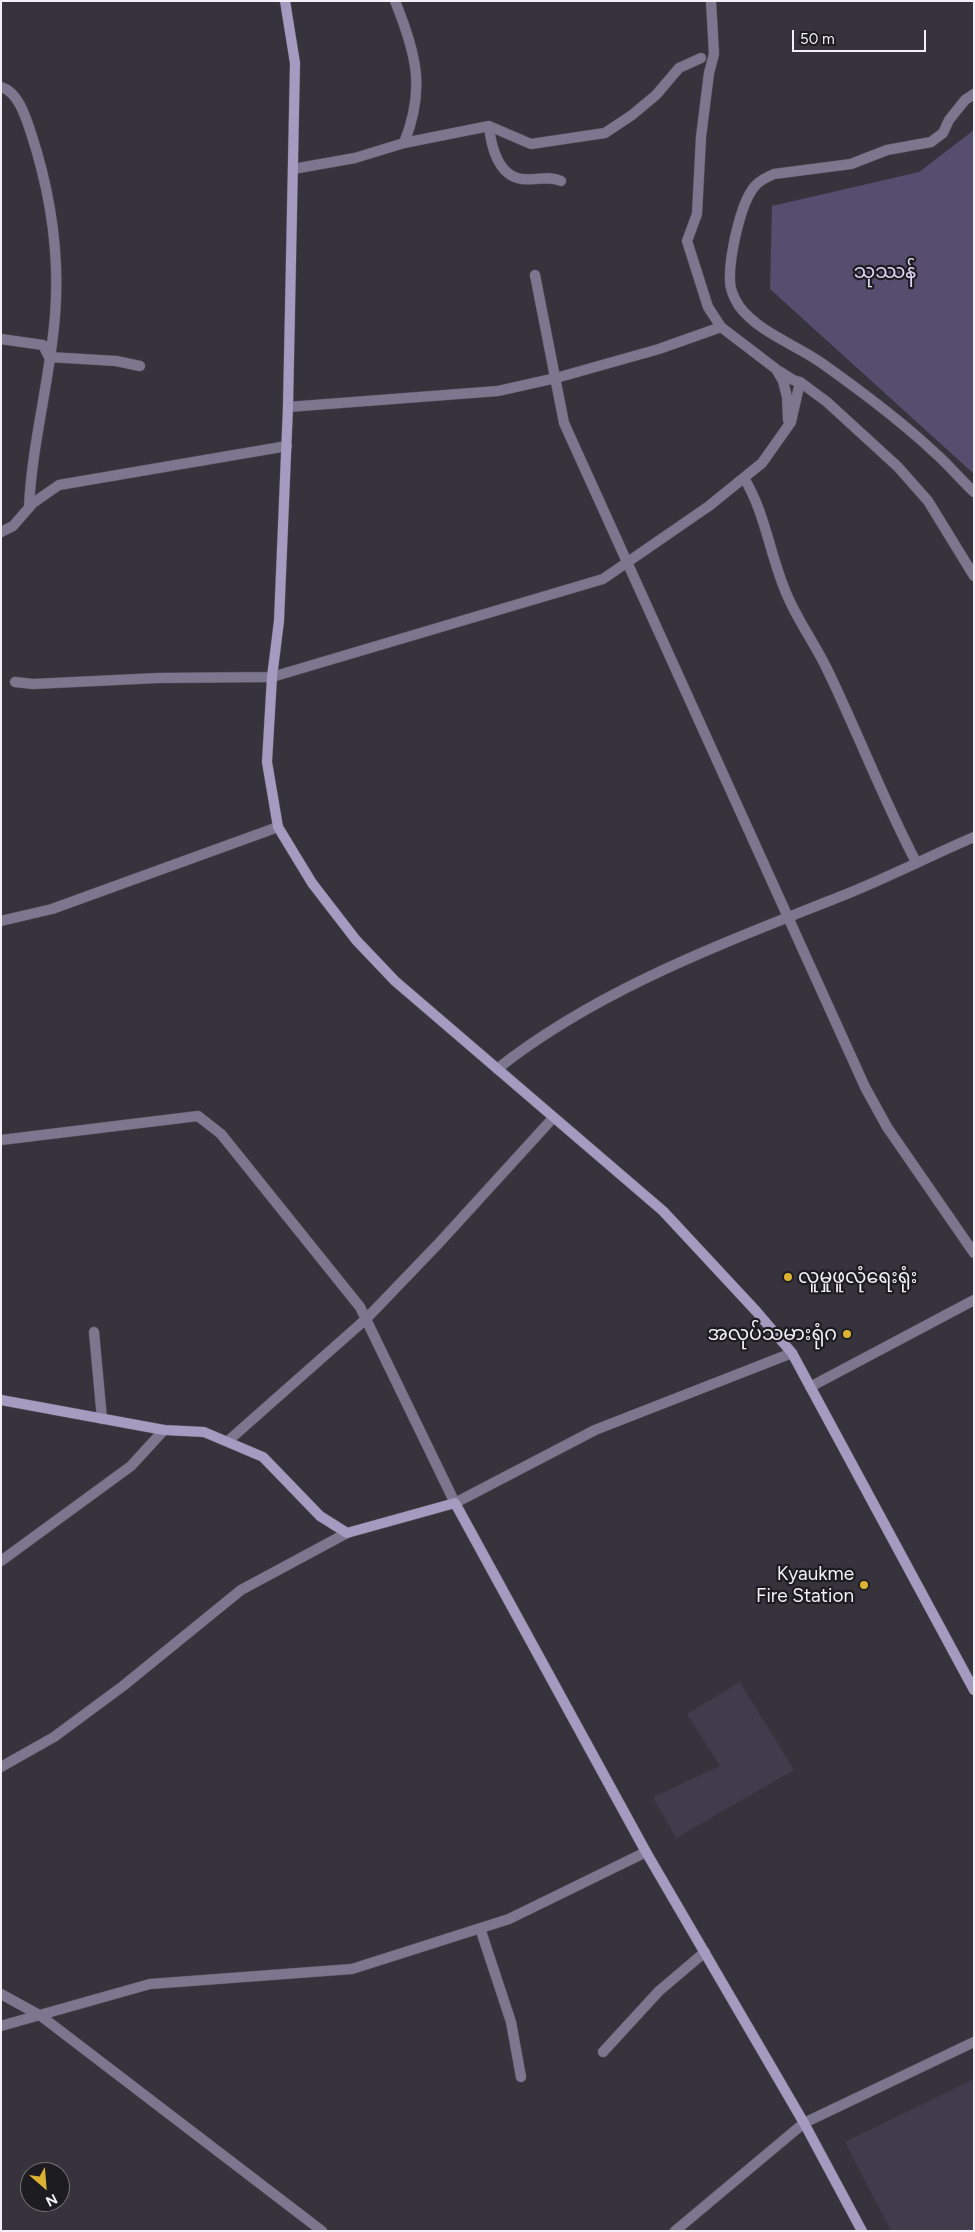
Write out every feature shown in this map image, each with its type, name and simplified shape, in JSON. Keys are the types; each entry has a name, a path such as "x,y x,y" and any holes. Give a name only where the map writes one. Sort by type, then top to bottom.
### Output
{"street":[{"path":"285,1 295,63 288,446 279,621 272,677 267,762 278,827 312,883 356,940 394,982 662,1211 756,1311 792,1353 974,1690"},
{"path":"395,1 414,51 417,72 418,91 415,111 404,143"},
{"path":"711,1 714,54 709,73 701,137 697,214 687,241 708,308 721,327 776,369 792,380 800,382 827,402 866,437 928,501 974,576"},
{"path":"293,169 355,158 404,143 489,126 530,144 605,133 632,115 656,95 679,68 701,58"},
{"path":"1,87 18,100 38,155 52,214 56,270 55,316 29,507"},
{"path":"974,94 965,100 949,120 943,133 931,142 887,150 851,164 774,174 764,178 748,196 743,210 732,257 730,282 732,294 740,307 766,329 822,363 900,422 936,453 974,492"},
{"path":"489,126 491,144 496,158 513,176 522,179 553,177 561,181"},
{"path":"535,275 564,423 584,468 629,562 865,1087 888,1127 974,1253"},
{"path":"288,407 498,391 556,378 659,350 721,327"},
{"path":"1,339 43,345 49,357"},
{"path":"49,357 116,361 140,366"},
{"path":"776,369 783,380 788,426"},
{"path":"15,682 42,684 158,678 272,677 603,580 709,506 762,463 791,422 800,382"},
{"path":"1,532 13,526 29,507 59,485 288,446"},
{"path":"744,478 762,514 774,564 787,597 826,667 866,753 890,813 916,862"},
{"path":"1,921 52,909 278,827"},
{"path":"497,1069 554,1027 691,956 850,892 974,837"},
{"path":"1,1140 198,1116 222,1134 360,1307 455,1503 646,1852 804,2123 862,2231"},
{"path":"228,1441 366,1319 440,1243 553,1118"},
{"path":"810,1387 974,1300"},
{"path":"94,1332 102,1419"},
{"path":"1,1767 54,1737 123,1686 241,1590 347,1533 455,1503 595,1430 792,1353"},
{"path":"1,1400 164,1430 204,1432 228,1441 263,1457 320,1516 347,1533"},
{"path":"1,1561 130,1466 164,1430"},
{"path":"1,2026 150,1984 352,1969 509,1919 646,1852"},
{"path":"480,1928 511,2022 521,2077"},
{"path":"603,2052 659,1991 704,1952"},
{"path":"1,1994 41,2016 322,2231"},
{"path":"675,2231 804,2123 974,2042"}],"shaded area":[{"path":"740,1682 794,1770 676,1838 653,1797 720,1766 687,1714"},
{"path":"974,2079 974,2231 891,2231 845,2142"}],"green space":[{"name":"သုဿန်","path":"974,130 974,474 770,289 772,206 919,172"}],"place":[{"name":"လူမှုဖူလုံရေးရုံး","path":"788,1277"},
{"name":"အလုပ်သမားရုံဂ","path":"847,1334"},
{"name":"Kyaukme Fire Station","path":"864,1585"}]}
